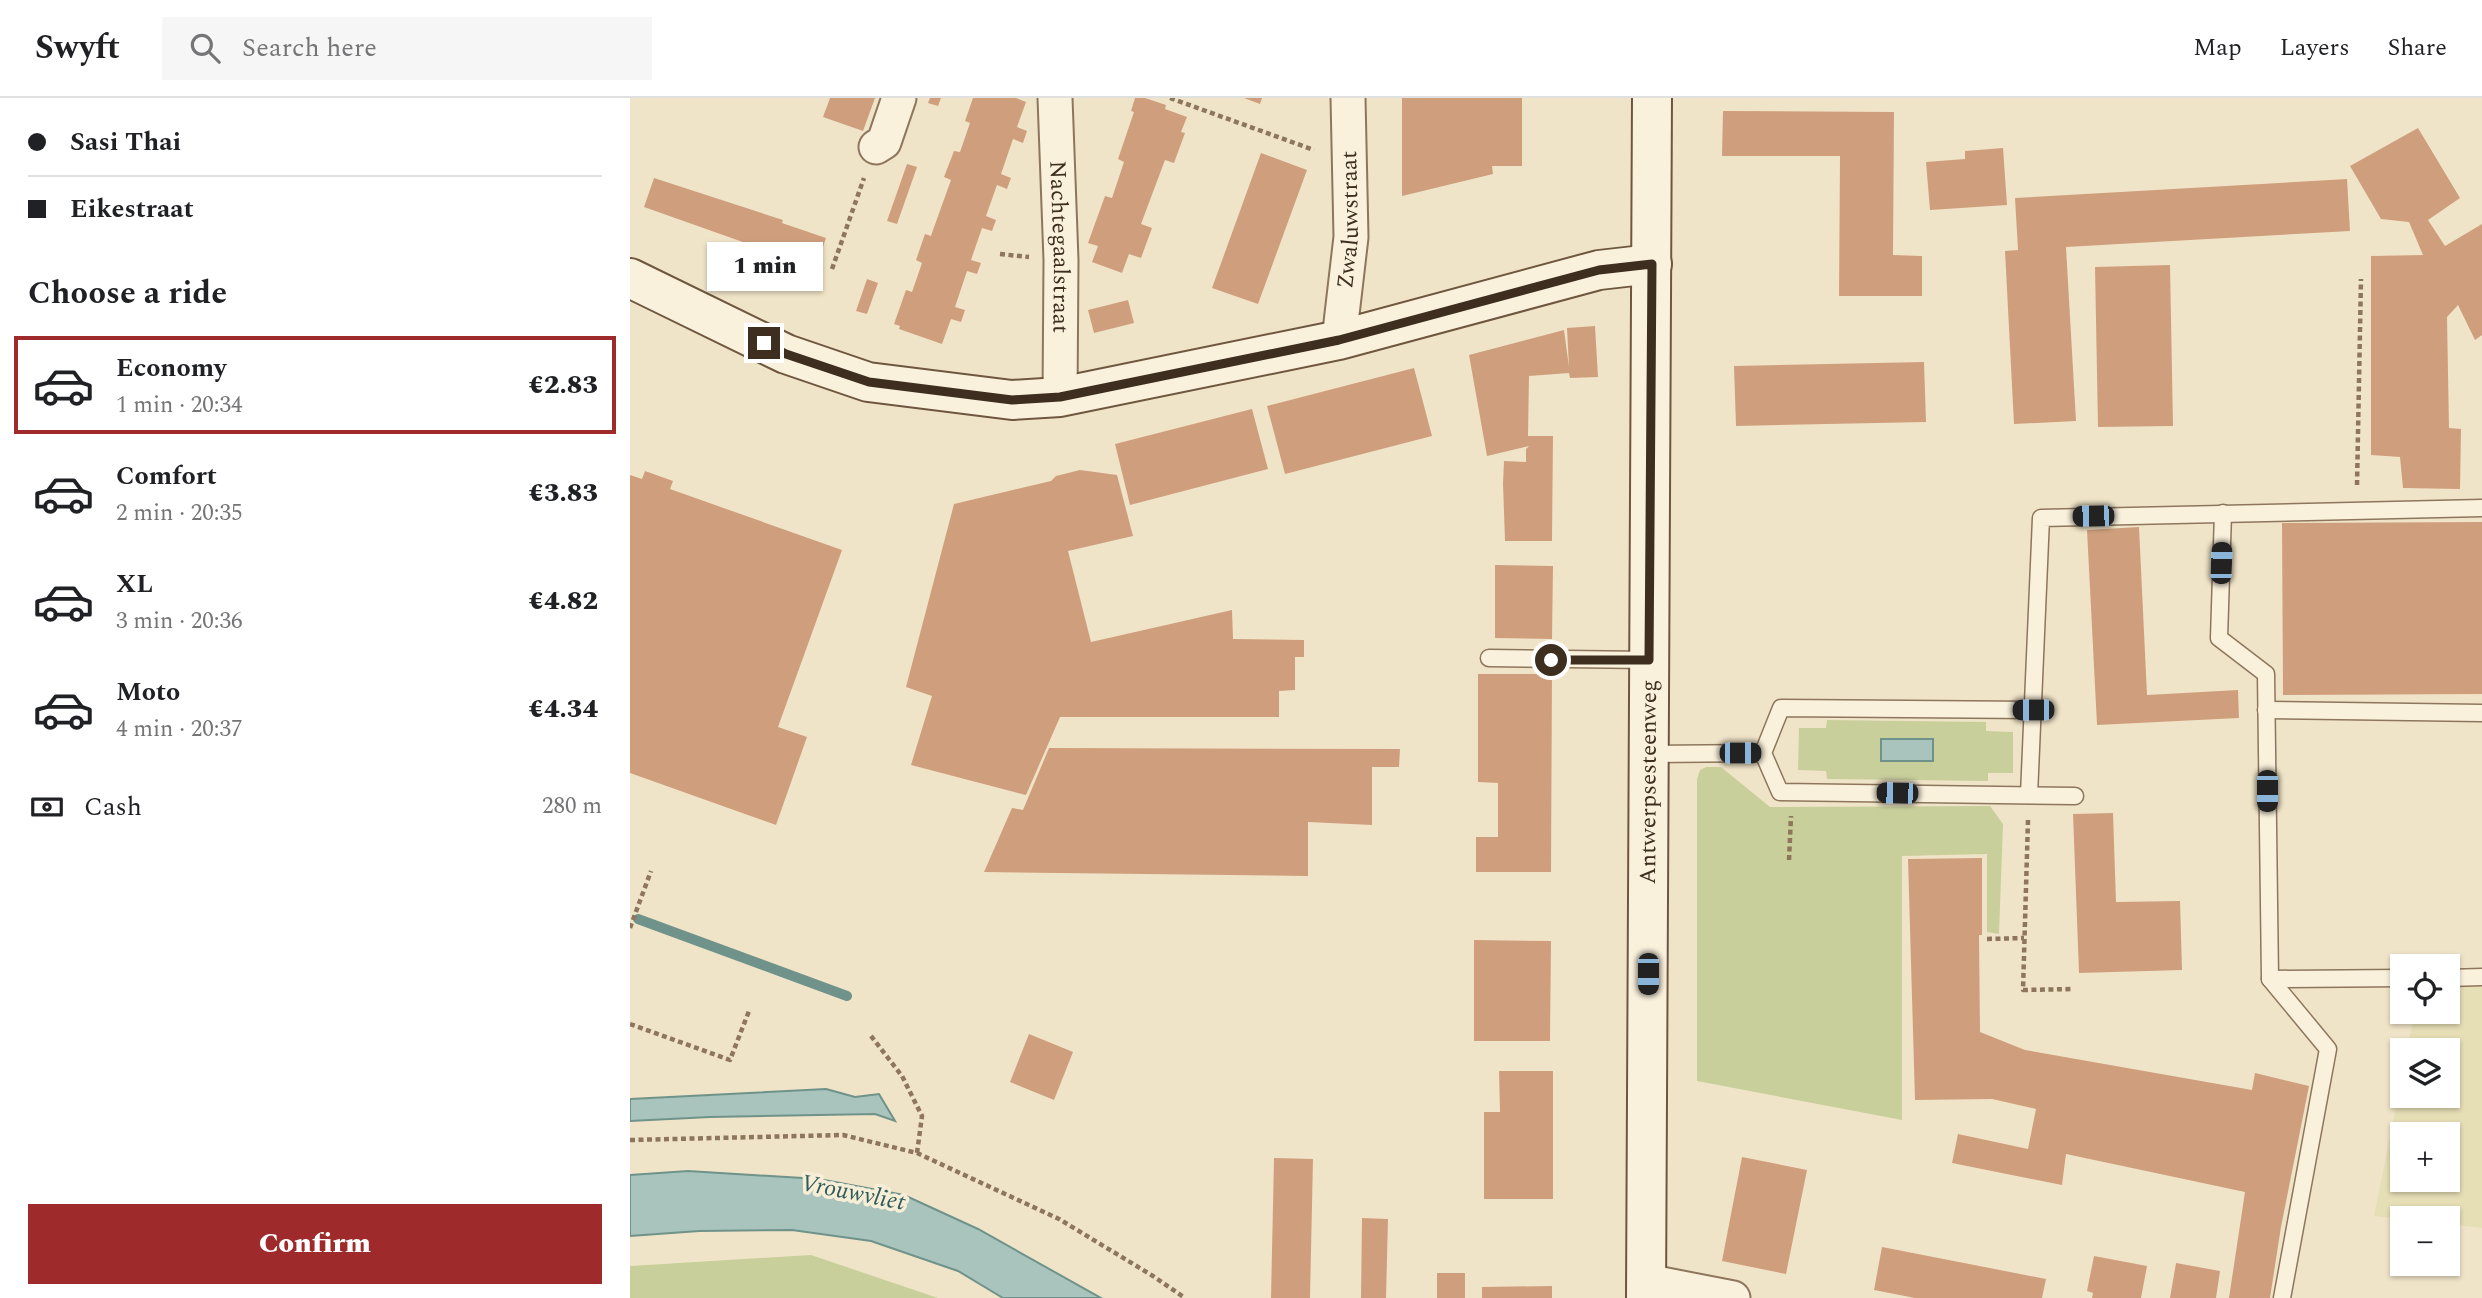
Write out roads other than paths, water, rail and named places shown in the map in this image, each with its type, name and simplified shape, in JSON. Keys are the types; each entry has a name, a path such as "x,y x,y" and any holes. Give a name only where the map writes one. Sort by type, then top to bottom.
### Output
{"main road":[{"name":"Antwerpsesteenweg","path":"1646,1289 1652,98"},
{"path":"630,278 786,354 869,382 1012,400 1060,397 1339,340 1599,270 1652,264"}],"street":[{"path":"876,147 884,142 900,98"},
{"name":"Nachtegaalstraat","path":"1055,98 1061,260 1060,397"},
{"name":"Zwaluwstraat","path":"1339,340 1351,237 1348,98"},
{"path":"1646,1289 1733,1298"}],"lane":[{"path":"2029,795 2041,518 2482,508"},
{"path":"2223,513 2219,638 2266,674 2270,979 2328,1049 2282,1298"},
{"path":"1489,658 1649,660"},
{"path":"2033,710 1781,708 1763,753 1780,792 2075,796"},
{"path":"2266,710 2482,713"},
{"path":"1649,754 1763,753"},
{"path":"2460,978 2482,977"},
{"path":"2270,979 2390,978"}],"water":[{"path":"1881,739 1933,739 1933,761 1881,761"},
{"path":"826,1089 855,1097 879,1094 895,1121 875,1114 630,1121 630,1099"},
{"name":"Vrouwvliet","path":"688,1171 819,1179 904,1195 978,1229 1101,1298 1003,1298 958,1271 871,1241 792,1230 699,1231 630,1236 630,1175"}],"waterway":[{"path":"638,919 847,996"}]}
